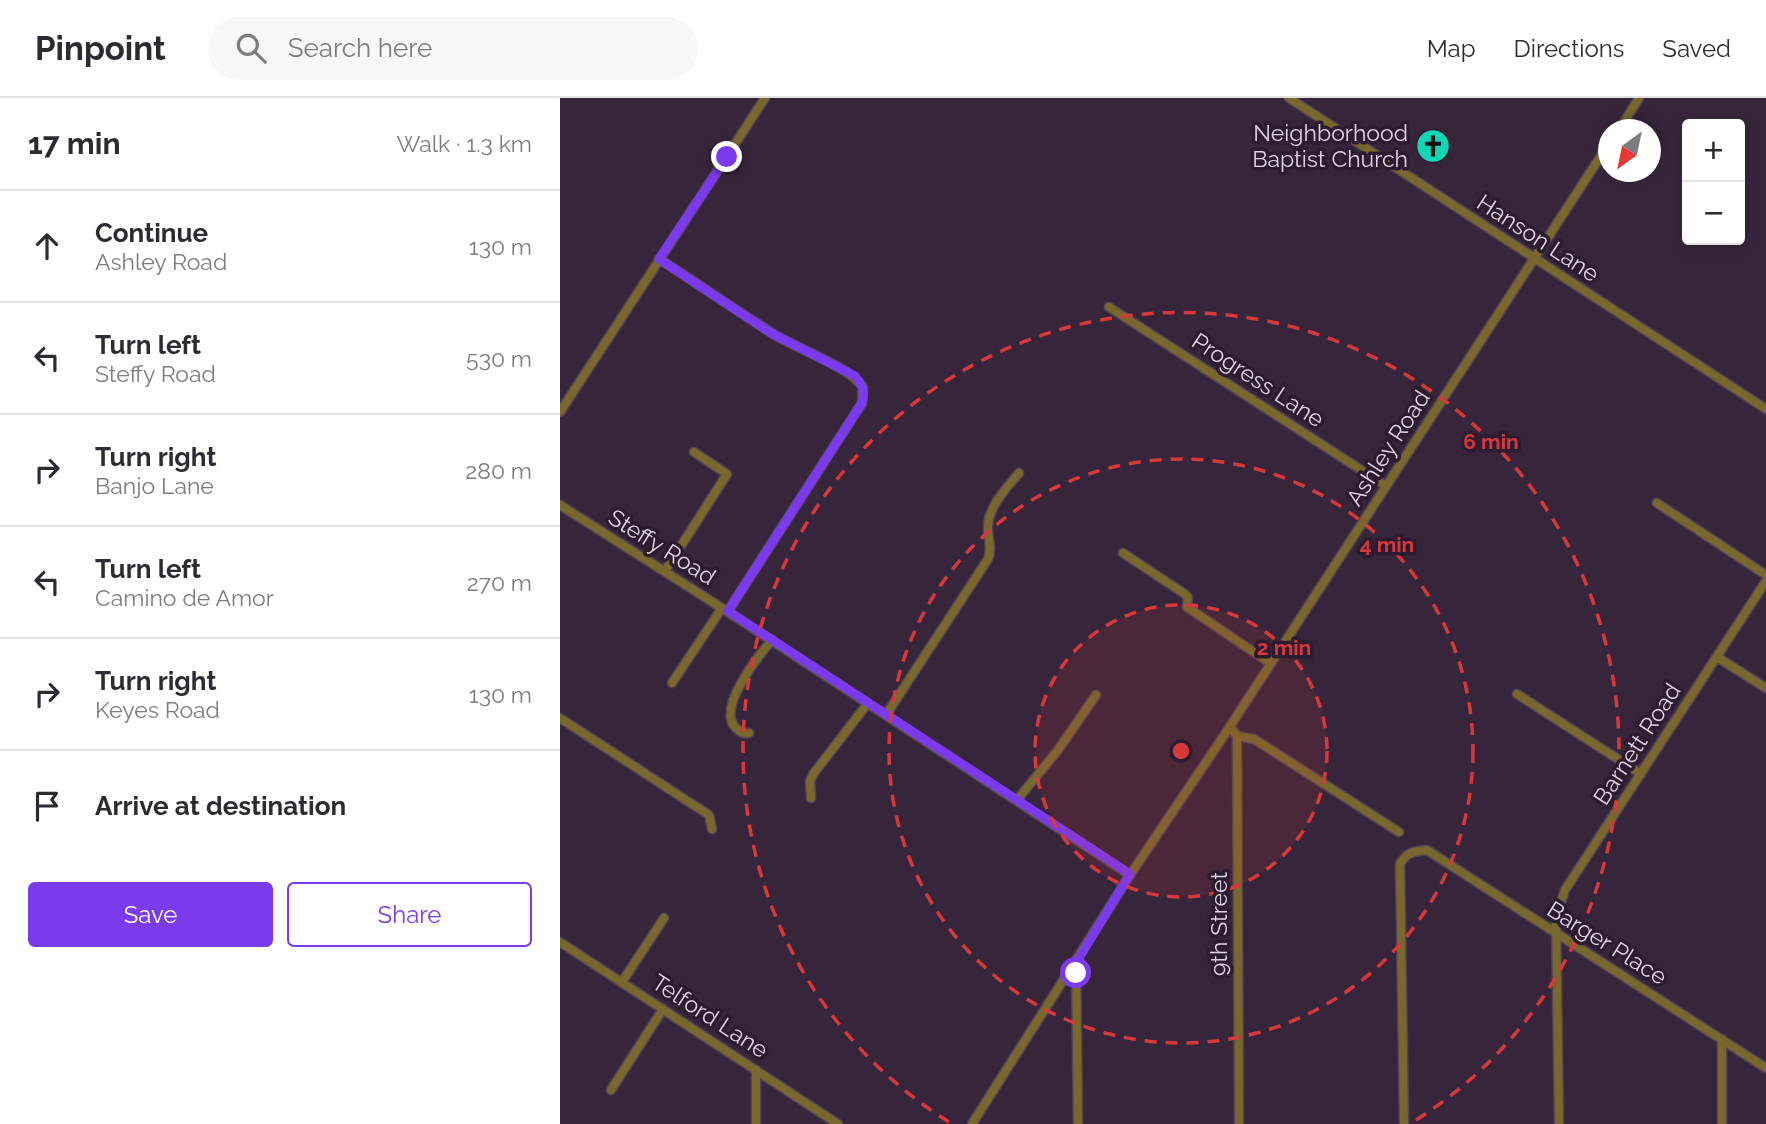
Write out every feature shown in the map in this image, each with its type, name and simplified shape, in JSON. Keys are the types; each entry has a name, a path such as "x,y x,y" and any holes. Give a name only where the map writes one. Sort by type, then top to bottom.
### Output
{"street":[{"path":"560,412 765,98"},
{"name":"Hanson Lane","path":"1289,98 1766,409"},
{"path":"1302,107 1308,98"},
{"path":"1626,119 1639,98"},
{"name":"Ashley Road","path":"972,1124 1130,874 1230,727 1598,160"},
{"path":"659,259 771,333 855,376 863,387 864,395 725,609 672,684"},
{"name":"Progress Lane","path":"1110,307 1386,486"},
{"path":"665,572 727,474 694,452"},
{"path":"886,715 988,559 991,549 988,524 990,513 1019,473"},
{"path":"1657,503 1766,575"},
{"name":"Steffy Road","path":"560,505 725,609 1130,874"},
{"path":"1123,553 1185,594 1188,607 1270,663"},
{"name":"Barnett Road","path":"1559,1124 1556,917 1565,890 1766,581"},
{"path":"750,733 739,732 730,722 730,712 744,679 772,640"},
{"path":"1717,657 1766,688"},
{"path":"1517,694 1641,774"},
{"path":"1017,800 1053,758 1096,695"},
{"path":"811,798 810,781 814,773 868,703"},
{"path":"560,718 709,815 712,829"},
{"path":"1230,727 1237,736 1254,738 1399,832"},
{"name":"9th Street","path":"1237,736 1239,1124"},
{"name":"Barger Place","path":"1404,1124 1400,864 1404,856 1411,851 1427,850 1766,1068"},
{"path":"622,982 664,918"},
{"name":"Telford Lane","path":"560,942 838,1124"},
{"path":"1076,963 1078,1124"},
{"path":"611,1090 663,1009"},
{"path":"1722,1038 1722,1124"},
{"path":"756,1070 756,1124"}],"place":[{"name":"Neighborhood Baptist Church","path":"1433,146"}],"route":[{"path":"727,157 659,259 771,333 855,376 863,387 864,395 862,403 728,611 1130,874 1076,963 1076,973"}]}
